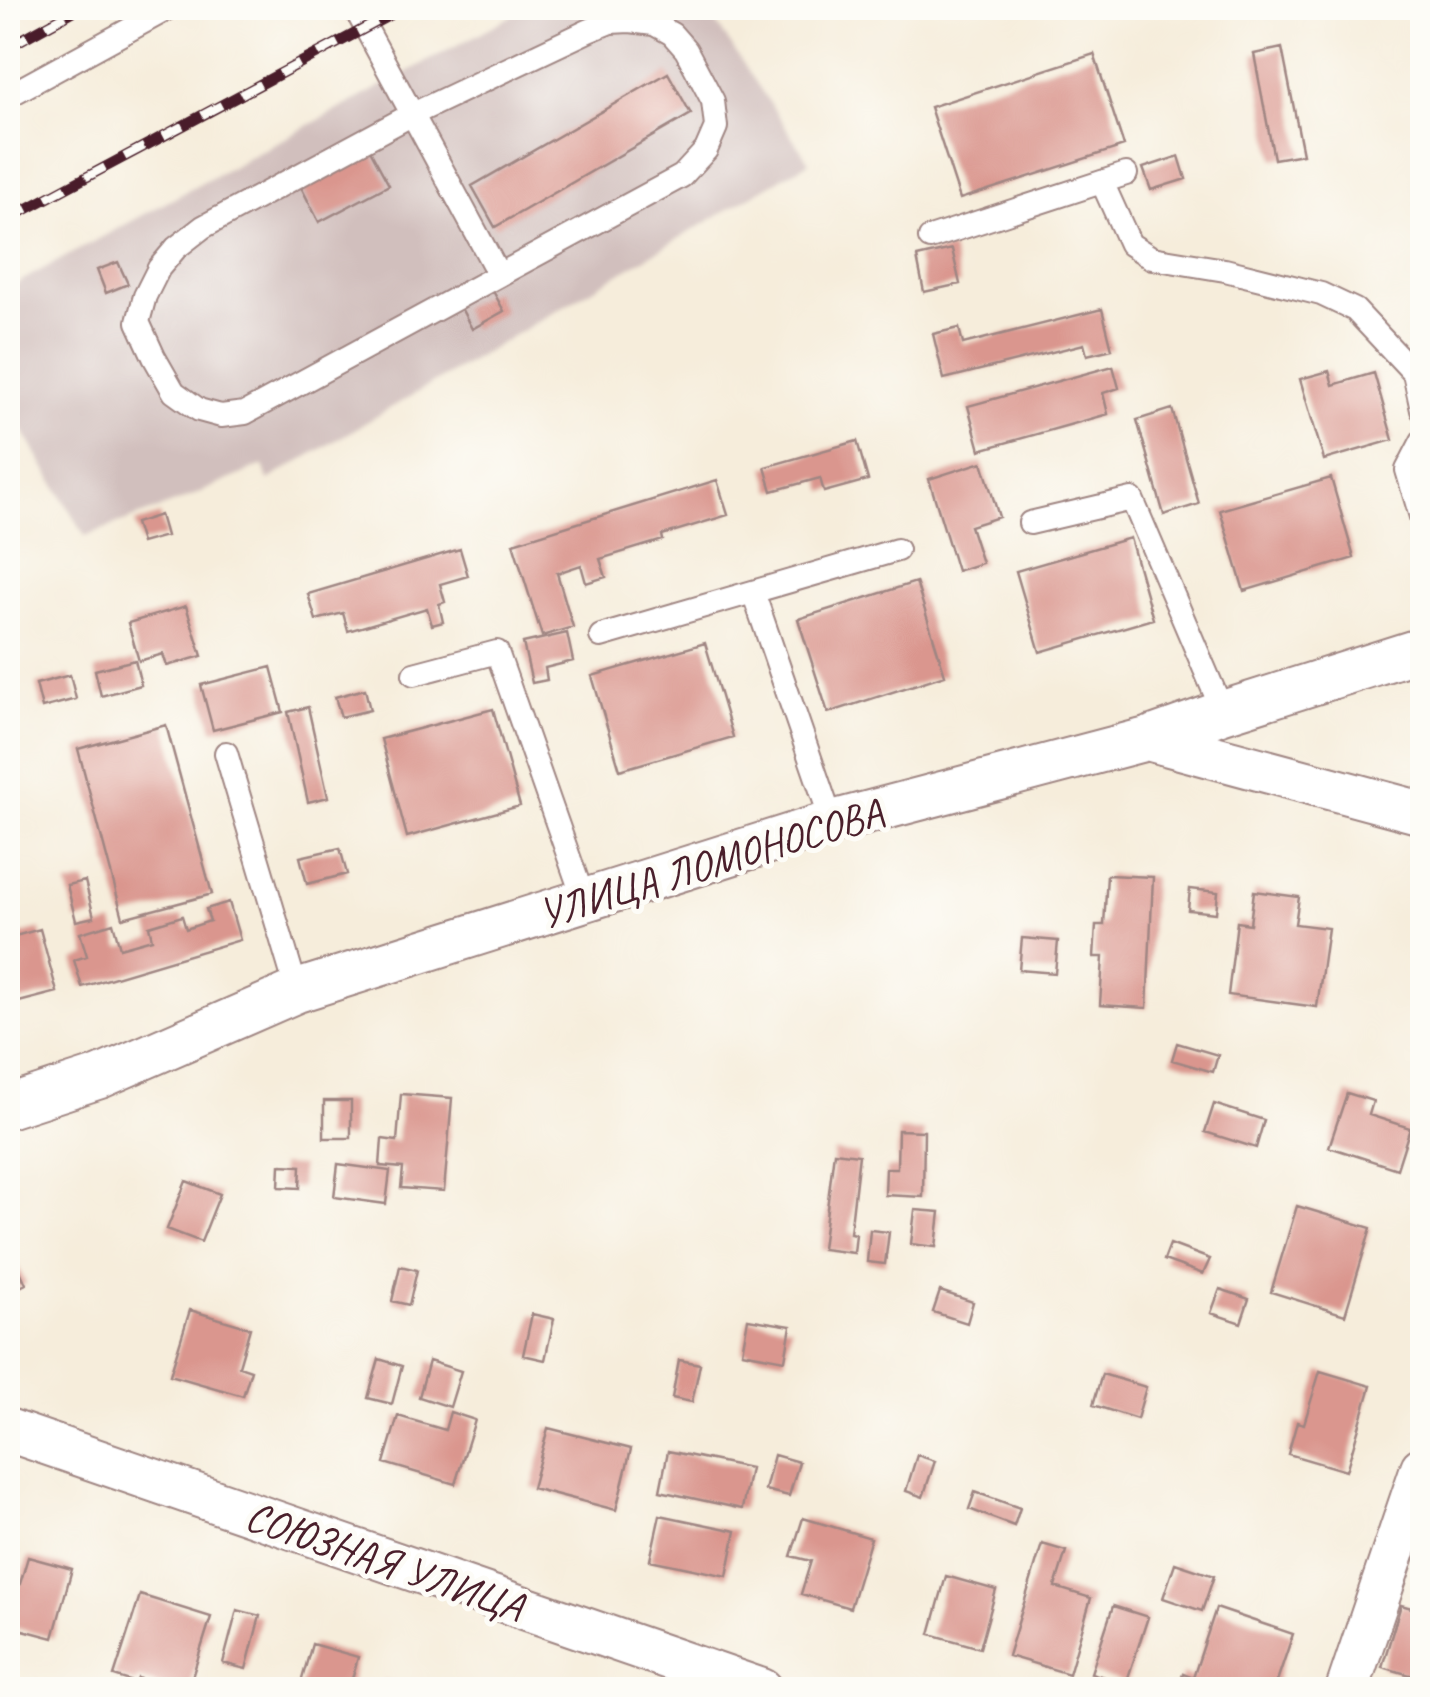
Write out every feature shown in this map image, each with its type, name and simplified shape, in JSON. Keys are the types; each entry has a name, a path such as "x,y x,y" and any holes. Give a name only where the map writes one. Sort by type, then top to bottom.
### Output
{"street":[{"name":"УЛИЦА ЛОМОНОСОВА","path":"8,1108 100,1077 296,992 832,822 1146,739 1422,649"},
{"path":"1146,739 1422,813"},
{"name":"СОЮЗНАЯ УЛИЦА","path":"8,1430 762,1690"},
{"path":"1346,1690 1422,1468"}],"lane":[{"path":"8,96 169,8"},
{"path":"355,8 499,276"},
{"path":"630,21 654,24 672,34 686,50 713,101 716,127 706,150 682,176 245,413 221,416 199,410 174,392 138,322 145,296 176,248 203,227 412,114 610,22 630,21"},
{"path":"930,238 1126,174"},
{"path":"1102,182 1130,244 1152,258 1225,270 1321,294 1355,310 1414,372 1422,410"},
{"path":"1422,441 1407,470 1422,520"},
{"path":"1030,523 1132,499 1223,712"},
{"path":"602,636 898,550"},
{"path":"754,592 832,822"},
{"path":"414,674 497,652 584,900"},
{"path":"226,753 296,992"}],"shaded area":[{"path":"526,8 706,8 809,162 268,480 263,465 85,536 8,406 8,288"}],"building":[{"path":"1282,48 1303,154 1274,159 1254,54"},
{"path":"1094,54 1124,146 960,199 930,107"},
{"path":"668,73 691,114 495,227 472,186"},
{"path":"369,148 389,185 319,222 300,185"},
{"path":"1179,156 1186,179 1151,190 1143,168"},
{"path":"952,249 960,284 924,292 917,257"},
{"path":"118,262 128,284 106,293 97,270"},
{"path":"493,291 504,311 472,329 461,308"},
{"path":"1102,309 1112,349 1087,355 1084,344 944,379 933,334 959,328 963,344"},
{"path":"1113,366 1119,388 1103,393 1108,414 980,450 968,406"},
{"path":"1329,371 1333,385 1374,373 1393,440 1324,460 1300,379"},
{"path":"1172,409 1199,504 1164,515 1137,420"},
{"path":"857,441 868,480 824,492 820,478 772,491 765,467"},
{"path":"982,462 999,517 970,526 982,563 957,571 929,479"},
{"path":"1331,478 1354,558 1244,591 1220,510"},
{"path":"717,480 728,515 600,559 606,577 586,583 581,565 557,573 573,627 542,636 513,543"},
{"path":"160,515 166,536 141,543 135,523"},
{"path":"1130,538 1153,619 1040,652 1016,571"},
{"path":"460,549 468,576 440,584 445,602 439,604 443,622 432,625 427,608 348,631 343,613 316,620 308,594"},
{"path":"916,582 945,675 828,713 798,619"},
{"path":"186,606 202,656 167,666 163,654 139,661 128,623"},
{"path":"567,633 573,661 545,668 547,680 532,683 523,643"},
{"path":"705,643 733,737 620,770 592,676"},
{"path":"135,660 141,685 101,696 95,670"},
{"path":"271,667 283,712 213,730 201,685"},
{"path":"70,675 76,699 42,708 36,684"},
{"path":"365,689 370,710 341,717 335,697"},
{"path":"308,707 328,797 308,802 288,712"},
{"path":"493,709 520,806 407,837 381,739"},
{"path":"166,725 212,894 123,918 78,749"},
{"path":"340,848 347,874 307,884 300,857"},
{"path":"1107,875 1153,877 1147,1008 1100,1005 1103,957 1094,957 1096,925 1104,925"},
{"path":"85,881 94,917 76,921 67,885"},
{"path":"1190,889 1218,892 1216,913 1188,910"},
{"path":"1254,891 1299,897 1295,924 1328,928 1317,1007 1228,995 1237,922 1250,924"},
{"path":"229,902 240,940 82,987 74,960 87,956 80,933 113,923 120,948 152,939 149,926 182,916 186,929 210,921 206,909"},
{"path":"40,929 57,992 19,1002 8,961 8,938"},
{"path":"1022,938 1058,941 1055,973 1019,970"},
{"path":"1177,1043 1218,1055 1213,1072 1172,1060"},
{"path":"1347,1093 1373,1101 1369,1115 1410,1128 1397,1169 1329,1147"},
{"path":"401,1094 452,1098 444,1191 401,1188 403,1168 380,1166 382,1139 397,1141"},
{"path":"324,1101 351,1101 351,1138 324,1138"},
{"path":"1214,1104 1264,1120 1256,1148 1205,1132"},
{"path":"898,1130 924,1131 923,1197 885,1195 886,1168 897,1168"},
{"path":"834,1152 859,1155 850,1233 856,1234 854,1253 822,1249"},
{"path":"338,1164 390,1171 386,1204 334,1197"},
{"path":"280,1165 301,1166 300,1188 279,1187"},
{"path":"186,1181 220,1194 201,1242 167,1229"},
{"path":"1297,1206 1371,1228 1345,1315 1271,1292"},
{"path":"915,1210 940,1212 936,1247 911,1244"},
{"path":"870,1230 889,1232 885,1264 867,1262"},
{"path":"1170,1244 1210,1259 1203,1274 1164,1260"},
{"path":"8,1245 26,1284 8,1293"},
{"path":"400,1266 417,1270 409,1305 392,1301"},
{"path":"1220,1289 1249,1299 1241,1323 1211,1313"},
{"path":"940,1291 973,1302 967,1323 933,1312"},
{"path":"190,1310 250,1328 239,1366 251,1370 243,1396 170,1375"},
{"path":"532,1314 554,1319 545,1360 523,1355"},
{"path":"748,1319 791,1326 785,1360 742,1352"},
{"path":"379,1359 402,1366 392,1404 368,1398"},
{"path":"679,1360 700,1364 692,1402 672,1398"},
{"path":"429,1361 461,1371 450,1407 419,1397"},
{"path":"1320,1371 1371,1386 1346,1471 1288,1454 1297,1422 1304,1424"},
{"path":"1102,1374 1146,1387 1137,1419 1093,1405"},
{"path":"450,1412 475,1420 455,1484 384,1463 398,1416 445,1430"},
{"path":"548,1428 631,1449 616,1510 532,1488"},
{"path":"668,1451 750,1468 742,1509 660,1491"},
{"path":"774,1455 799,1462 789,1496 765,1490"},
{"path":"917,1455 935,1461 923,1497 906,1491"},
{"path":"975,1492 1020,1508 1014,1526 969,1509"},
{"path":"660,1515 736,1531 727,1576 650,1560"},
{"path":"803,1518 871,1538 850,1608 801,1594 811,1561 791,1556"},
{"path":"1042,1544 1066,1551 1055,1587 1091,1598 1069,1674 1008,1656"},
{"path":"28,1557 72,1569 53,1638 8,1626 8,1580 20,1584"},
{"path":"1175,1563 1214,1576 1202,1611 1163,1598"},
{"path":"946,1576 996,1590 980,1648 930,1634"},
{"path":"140,1595 211,1617 188,1690 114,1676"},
{"path":"1401,1605 1422,1611 1422,1659 1417,1677 1382,1667"},
{"path":"1113,1606 1148,1617 1126,1684 1091,1673"},
{"path":"1216,1608 1293,1634 1274,1690 1177,1690 1183,1674 1193,1678"},
{"path":"237,1610 260,1616 246,1669 223,1663"},
{"path":"312,1644 358,1657 349,1690 299,1690"},
{"path":"384,1681 406,1686 405,1690 382,1690"}],"railway":[{"path":"8,47 79,8"},
{"path":"8,219 403,8"}]}
